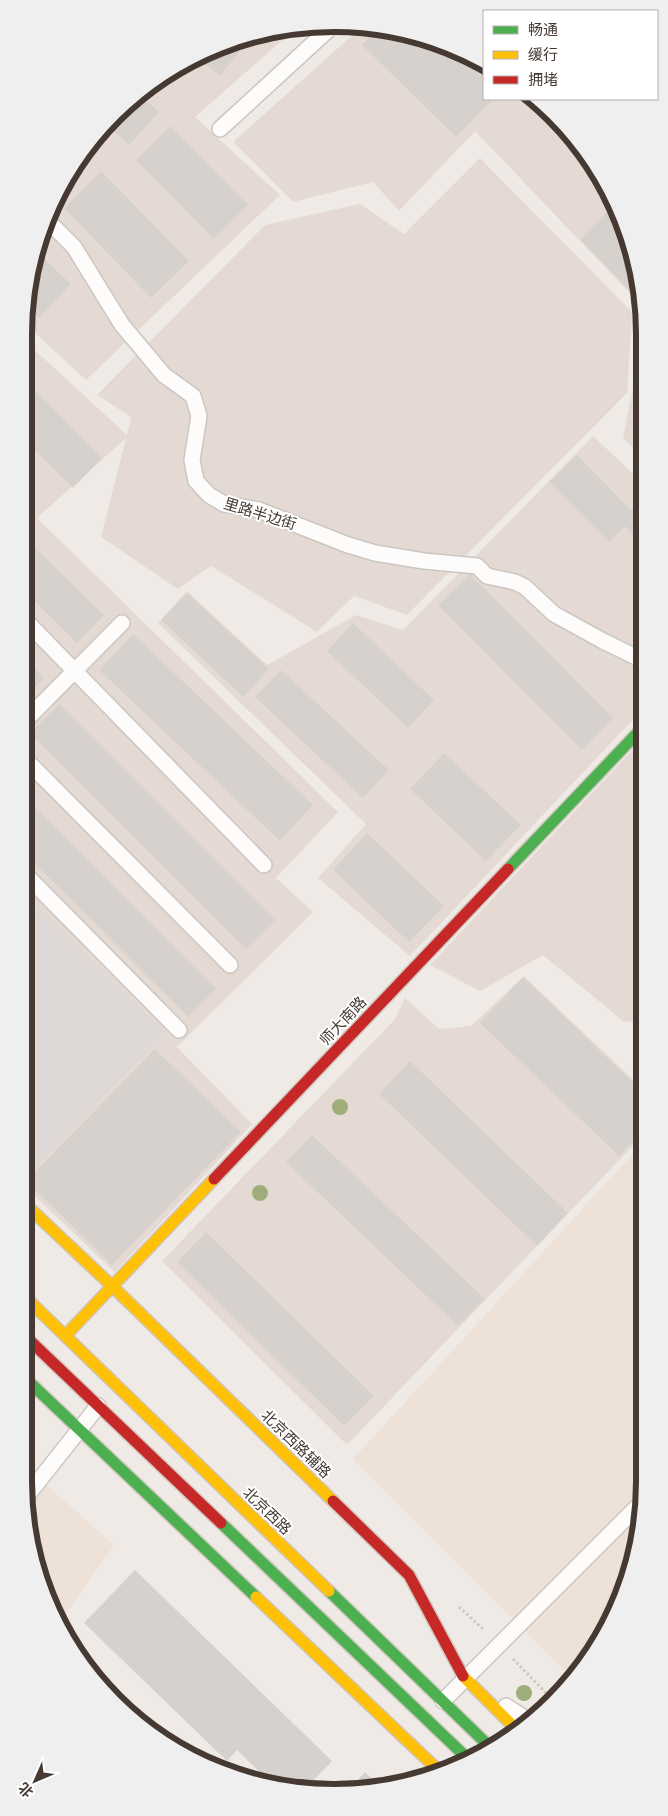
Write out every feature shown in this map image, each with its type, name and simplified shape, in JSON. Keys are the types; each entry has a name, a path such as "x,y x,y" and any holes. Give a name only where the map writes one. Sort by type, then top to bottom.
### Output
{"main road":[{"name":"师大南路","path":"65,1336 636,733"},
{"name":"北京西路辅路","path":"32,1211 409,1575 464,1678 512,1725"},
{"name":"北京西路","path":"32,1304 486,1743"},
{"path":"32,1343 463,1754"},
{"path":"32,1385 434,1766"}],"lane":[{"path":"220,129 325,32"},
{"name":"里路半边街","path":"53,226 74,247 122,324 164,375 193,396 199,416 192,460 196,481 209,495 224,504 259,510 348,545 376,553 424,561 477,566 488,576 515,582 525,587 554,614 602,641 636,657"},
{"path":"32,714 122,623"},
{"path":"32,627 264,865"},
{"path":"32,766 230,965"},
{"path":"32,881 179,1030"},
{"path":"32,1489 98,1406"},
{"path":"443,1701 634,1510"},
{"path":"464,1678 523,1717"},
{"path":"408,1740 429,1768"}],"shaded area":[{"path":"355,33 393,38 449,55 483,72 483,100 524,100 561,135 573,150 595,183 613,219 630,275 633,297 475,131 399,211 373,182 293,202 233,142"},
{"path":"286,36 195,117 280,195 86,380 32,331 35,295 43,256 55,219 73,183 83,166 107,135 135,107 166,83 219,55 256,43"},
{"path":"480,158 632,312 627,393 407,615 354,596 317,632 211,566 178,589 101,537 126,438 37,518 338,812 276,878 313,912 177,1047 252,1124 115,1272 32,1194 32,347 127,435 131,417 97,395 265,225 360,204 404,234"},
{"path":"636,372 636,450 623,438"},
{"path":"593,436 636,476 636,716 410,956 318,878 366,824 158,623 187,591 267,665 356,615 403,630"},
{"path":"636,746 636,1022 623,1021 543,955 480,991 430,965"},
{"path":"32,903 166,1033 32,1171"},
{"path":"524,976 636,1082 636,1142 347,1445 162,1261 394,1020 405,998 439,1029 471,1026"},
{"path":"636,1151 636,1482 633,1521 625,1560 613,1597 585,1650 568,1673 353,1459"},
{"path":"32,1472 114,1545 64,1616 55,1597 38,1541 33,1502"}],"building":[{"path":"373,35 412,43 449,55 483,72 483,100 492,100 456,137 362,45"},
{"path":"243,47 220,76 204,63"},
{"path":"145,99 159,112 129,145 112,130"},
{"path":"170,126 248,205 214,239 136,160"},
{"path":"101,171 189,261 151,298 64,208"},
{"path":"609,210 625,256 633,293 580,239"},
{"path":"43,257 71,284 39,318 33,313 38,275"},
{"path":"32,387 102,458 73,488 32,447"},
{"path":"577,455 631,510 636,505 636,538 625,526 609,542 549,482"},
{"path":"32,545 104,615 77,643 32,599"},
{"path":"470,574 613,718 582,750 438,605"},
{"path":"187,593 269,669 243,697 161,620"},
{"path":"353,623 434,700 408,728 327,651"},
{"path":"133,634 313,805 280,841 99,670"},
{"path":"32,666 44,678 32,691"},
{"path":"281,670 389,770 363,798 255,697"},
{"path":"59,704 275,920 246,949 32,735 32,731"},
{"path":"444,753 521,825 486,861 410,789"},
{"path":"32,804 216,989 188,1017 32,861"},
{"path":"367,833 444,906 409,942 333,870"},
{"path":"523,977 636,1085 636,1138 619,1156 480,1023"},
{"path":"155,1049 241,1132 112,1265 32,1187 32,1175"},
{"path":"410,1061 568,1213 537,1246 379,1094"},
{"path":"312,1135 485,1299 458,1326 286,1162"},
{"path":"206,1232 374,1396 344,1426 177,1262"},
{"path":"135,1570 332,1761 311,1783 262,1775 237,1750 227,1761 84,1623"},
{"path":"365,1772 374,1781 373,1781 355,1783"}],"traffic: fast":[{"path":"508,869 636,734"},
{"path":"32,1385 256,1597"},
{"path":"221,1523 463,1754"},
{"path":"329,1591 486,1743"}],"traffic: slow":[{"path":"65,1336 214,1179"},
{"path":"32,1211 333,1501"},
{"path":"32,1304 329,1591"},
{"path":"256,1597 434,1766"},
{"path":"463,1676 512,1725"}],"traffic: jam":[{"path":"214,1179 508,869"},
{"path":"32,1343 221,1523"},
{"path":"333,1501 409,1575 463,1676"}]}
